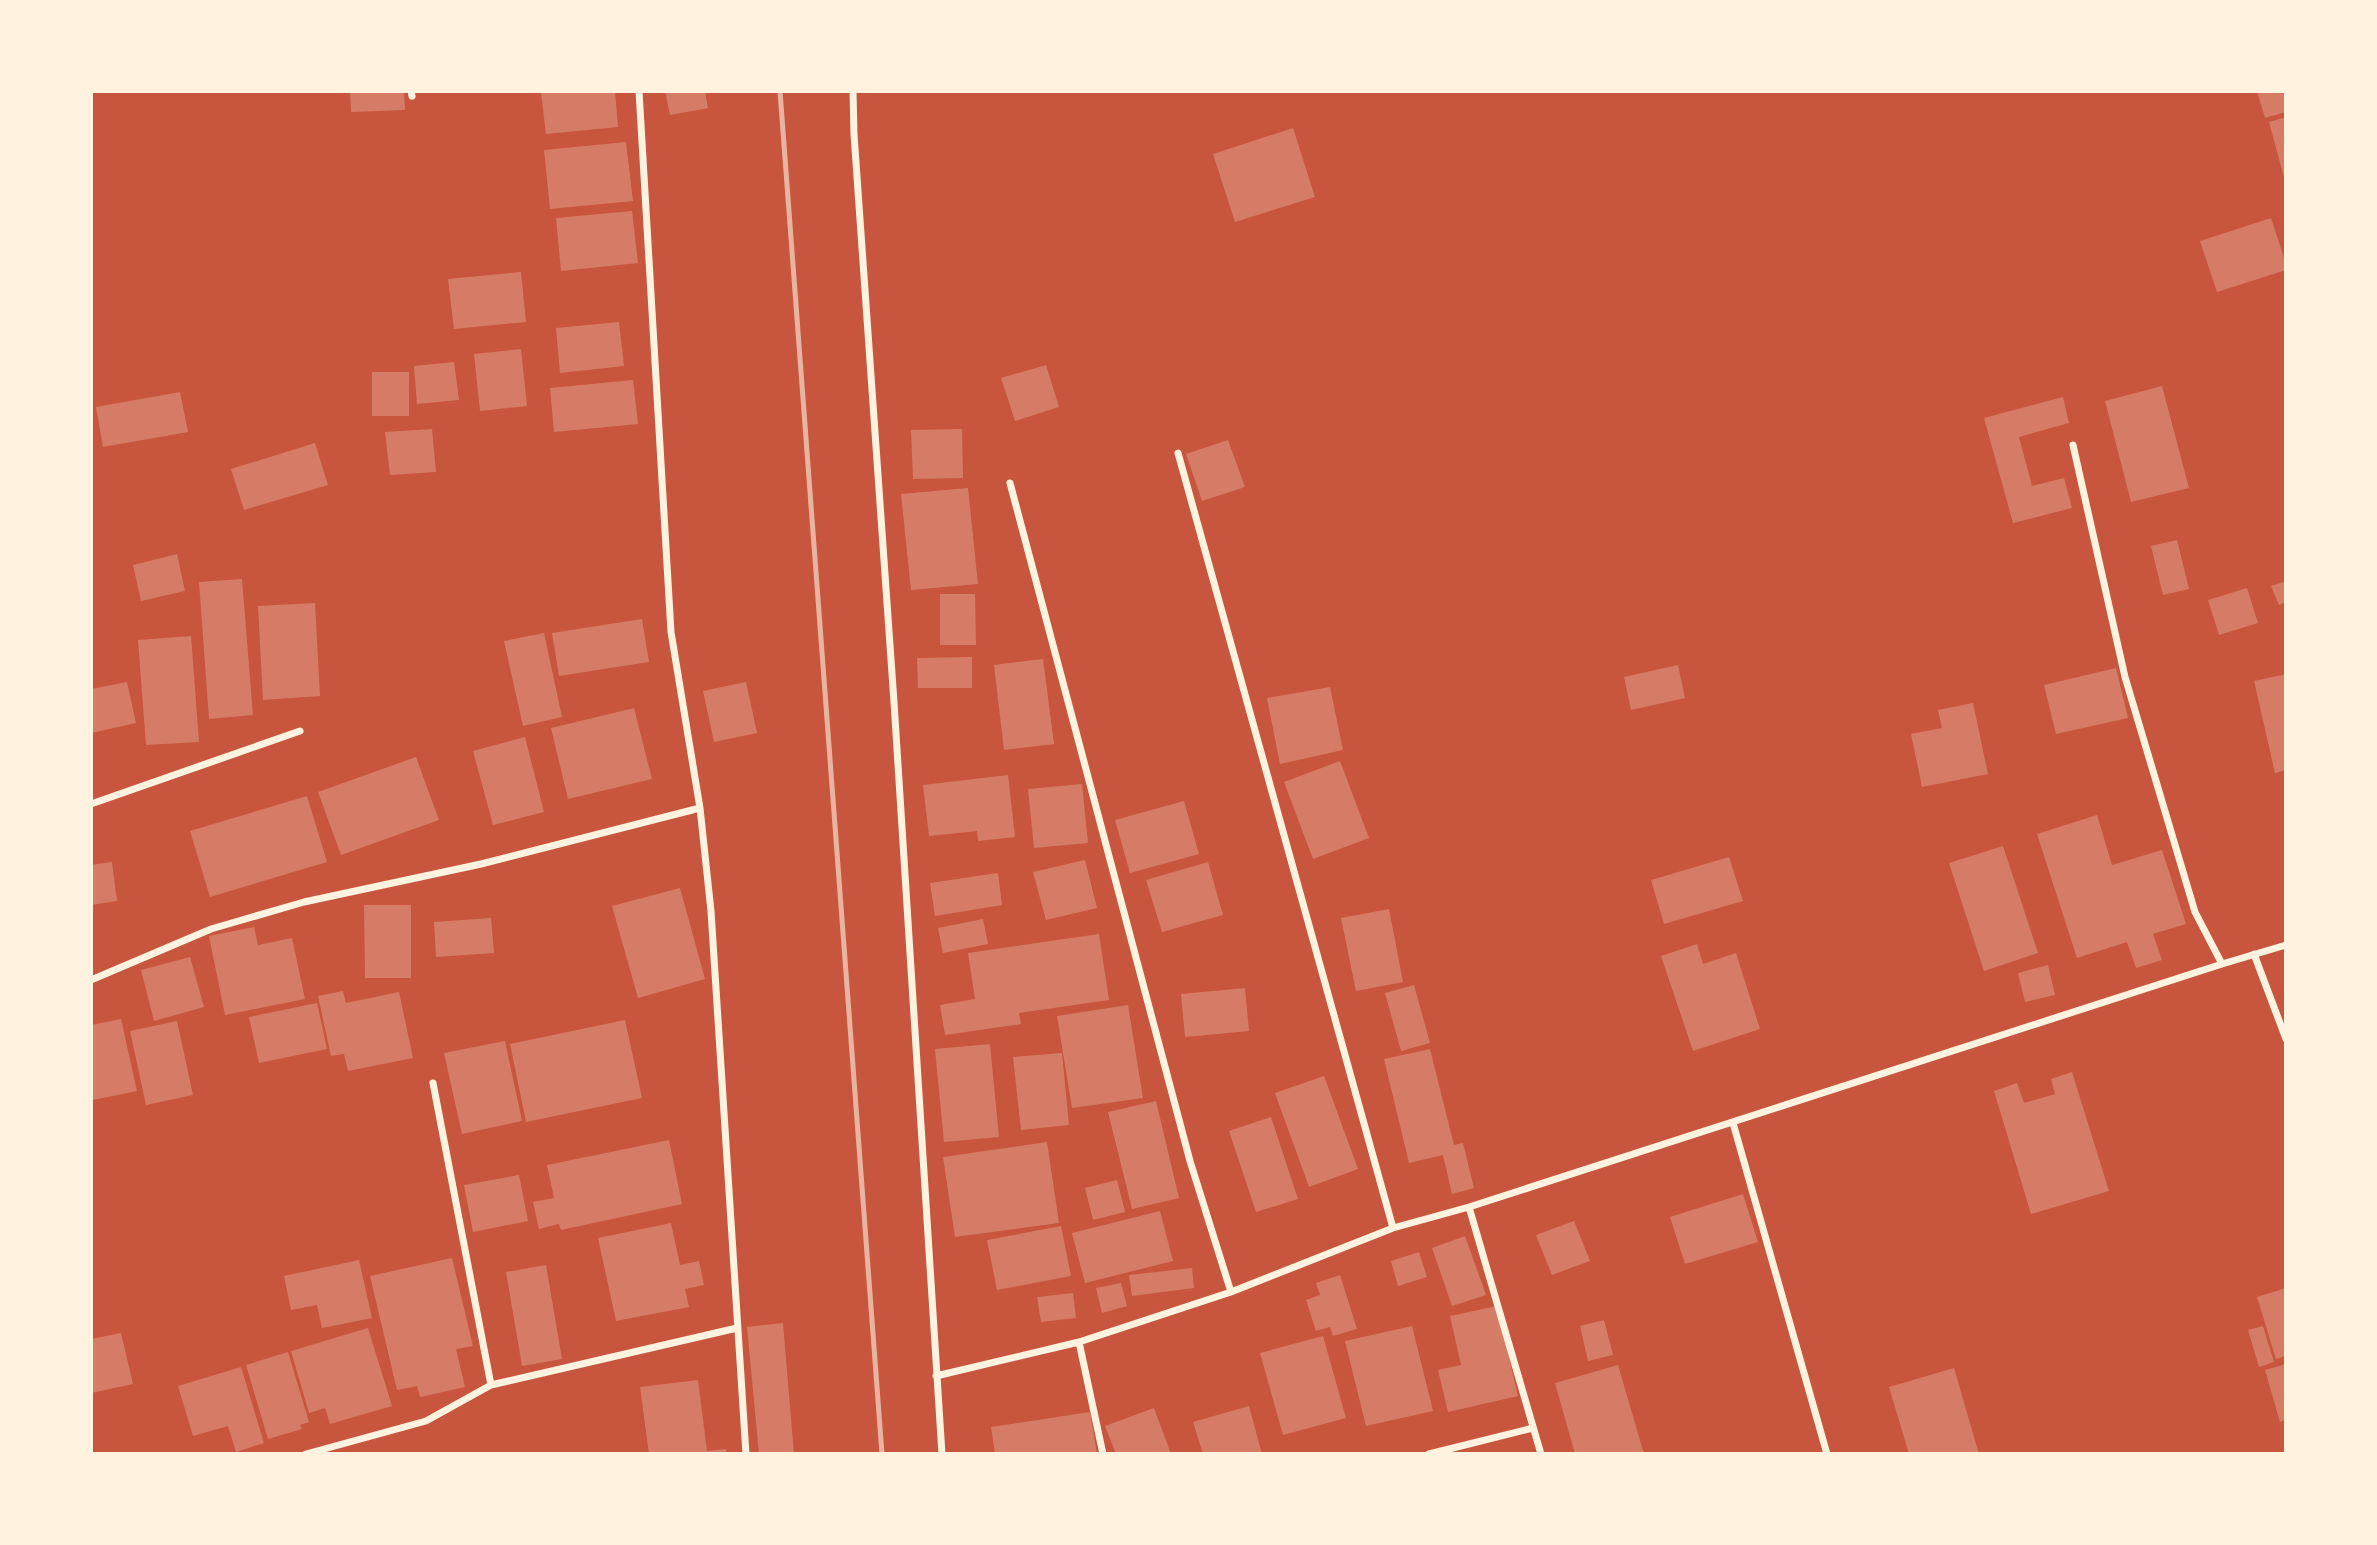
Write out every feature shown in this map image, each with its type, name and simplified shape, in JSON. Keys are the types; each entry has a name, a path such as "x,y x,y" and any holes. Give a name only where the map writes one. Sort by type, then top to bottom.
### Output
{"street":[{"path":"639,91 671,632 700,808 711,911 746,1454"},
{"path":"853,91 942,1454"},
{"path":"2073,444 2124,677 2195,912 2222,964"},
{"path":"1178,453 1393,1228"},
{"path":"1010,483 1190,1161 1231,1292"},
{"path":"91,804 300,731"},
{"path":"91,979 211,929 304,902 481,864 700,808"},
{"path":"936,1376 1079,1342 1231,1292 1393,1228 1469,1208 2286,945"},
{"path":"2254,954 2286,1039"},
{"path":"433,1083 491,1385"},
{"path":"1733,1123 1828,1454"},
{"path":"1469,1208 1541,1454"},
{"path":"306,1454 426,1420 491,1385 737,1328"},
{"path":"1079,1342 1103,1454"},
{"path":"1429,1454 1533,1428"}],"building":[{"path":"350,91 404,91 405,110 351,112"},
{"path":"615,91 618,127 546,134 541,93"},
{"path":"665,91 705,91 708,108 670,115"},
{"path":"2257,91 2286,91 2286,112 2265,118"},
{"path":"2286,117 2286,180 2285,181 2269,122"},
{"path":"1293,128 1315,197 1235,222 1213,154"},
{"path":"626,142 633,201 550,209 544,150"},
{"path":"632,211 638,263 561,271 556,218"},
{"path":"2271,218 2286,270 2217,292 2200,241"},
{"path":"521,272 526,322 454,329 448,279"},
{"path":"619,322 624,366 560,373 556,328"},
{"path":"521,349 527,406 480,411 474,354"},
{"path":"454,362 459,400 417,404 414,366"},
{"path":"1046,365 1059,407 1015,421 1001,378"},
{"path":"372,372 409,372 409,416 372,416"},
{"path":"633,380 638,424 554,432 550,388"},
{"path":"2162,386 2189,488 2131,502 2105,401"},
{"path":"180,392 188,432 103,447 96,407"},
{"path":"2063,397 2069,423 2019,437 2032,486 2064,478 2072,508 2013,523 1984,418"},
{"path":"432,429 436,472 390,475 385,432"},
{"path":"962,429 963,478 913,479 911,430"},
{"path":"1228,440 1245,487 1202,501 1186,454"},
{"path":"315,443 328,485 244,510 231,469"},
{"path":"968,488 978,584 911,590 901,494"},
{"path":"2177,540 2189,589 2163,595 2151,546"},
{"path":"177,554 185,591 141,601 133,565"},
{"path":"242,579 253,715 209,719 199,582"},
{"path":"2286,581 2286,602 2279,605 2271,586"},
{"path":"2247,588 2258,623 2219,635 2208,600"},
{"path":"940,594 975,594 976,645 940,645"},
{"path":"315,603 320,696 263,700 258,606"},
{"path":"642,619 649,662 559,676 552,633"},
{"path":"544,633 562,717 523,726 504,641"},
{"path":"191,636 199,742 146,745 138,640"},
{"path":"972,657 972,688 918,688 917,658"},
{"path":"1043,659 1054,744 1004,750 994,665"},
{"path":"1678,665 1685,698 1631,710 1624,677"},
{"path":"2116,668 2128,718 2056,734 2044,685"},
{"path":"2286,674 2286,770 2275,773 2254,681"},
{"path":"127,682 136,723 91,733 91,689"},
{"path":"746,682 757,733 714,742 703,691"},
{"path":"1330,687 1343,750 1280,764 1267,698"},
{"path":"1973,703 1988,774 1922,787 1911,734 1942,728 1938,710"},
{"path":"634,708 652,779 568,799 551,728"},
{"path":"525,737 544,812 493,825 473,751"},
{"path":"416,757 439,820 341,855 318,792"},
{"path":"1340,761 1369,838 1313,859 1284,782"},
{"path":"1008,775 1015,837 978,841 977,831 929,836 923,785"},
{"path":"1082,784 1088,843 1034,848 1028,789"},
{"path":"307,796 327,862 210,897 190,831"},
{"path":"1184,801 1199,854 1130,873 1115,820"},
{"path":"2097,815 2112,865 2162,850 2186,924 2153,934 2162,960 2136,968 2127,942 2077,958 2037,834"},
{"path":"2003,846 2038,953 1984,971 1949,863"},
{"path":"1729,857 1743,901 1664,924 1651,880"},
{"path":"1085,860 1097,908 1046,920 1033,872"},
{"path":"112,862 117,901 91,905 91,865"},
{"path":"1208,862 1223,915 1162,932 1146,880"},
{"path":"998,873 1002,905 935,916 930,883"},
{"path":"680,888 705,979 638,998 612,906"},
{"path":"364,905 411,905 411,978 365,978"},
{"path":"1389,909 1403,982 1356,991 1341,918"},
{"path":"491,918 494,953 436,957 434,922"},
{"path":"983,919 988,944 943,953 938,928"},
{"path":"254,927 258,945 292,938 305,999 225,1015 209,936"},
{"path":"1099,934 1109,1000 1019,1013 1021,1024 945,1035 940,1005 975,999 968,953"},
{"path":"1697,944 1703,964 1736,953 1760,1029 1693,1051 1661,956"},
{"path":"190,957 204,1007 154,1021 141,970"},
{"path":"2048,965 2055,995 2025,1002 2018,973"},
{"path":"1414,985 1430,1043 1401,1051 1385,993"},
{"path":"1245,988 1249,1031 1185,1037 1181,994"},
{"path":"343,991 346,1003 399,992 413,1058 348,1071 344,1054 331,1056 318,996"},
{"path":"317,1003 327,1049 259,1063 249,1017"},
{"path":"1128,1005 1143,1098 1072,1108 1057,1016"},
{"path":"121,1019 137,1091 93,1100 91,1025"},
{"path":"625,1020 642,1098 526,1122 510,1044"},
{"path":"177,1021 193,1095 146,1105 130,1031"},
{"path":"505,1041 522,1121 462,1134 444,1053"},
{"path":"990,1044 999,1137 944,1142 935,1049"},
{"path":"1430,1049 1454,1145 1463,1143 1474,1188 1452,1194 1443,1155 1409,1163 1384,1059"},
{"path":"1062,1053 1069,1125 1021,1130 1013,1057"},
{"path":"2072,1072 2109,1191 2031,1214 1994,1091 2017,1083 2024,1103 2055,1094 2051,1079"},
{"path":"1324,1076 1358,1169 1309,1187 1275,1093"},
{"path":"1156,1101 1179,1198 1132,1209 1108,1112"},
{"path":"1271,1117 1298,1199 1256,1212 1229,1131"},
{"path":"669,1140 682,1204 561,1230 559,1224 539,1229 533,1202 554,1198 547,1165"},
{"path":"1047,1142 1059,1223 955,1237 943,1157"},
{"path":"519,1175 528,1221 473,1232 464,1185"},
{"path":"1117,1180 1125,1212 1093,1220 1085,1188"},
{"path":"1743,1194 1758,1242 1685,1264 1670,1217"},
{"path":"1160,1211 1173,1261 1085,1283 1072,1233"},
{"path":"1574,1221 1590,1261 1552,1275 1536,1235"},
{"path":"671,1223 680,1265 699,1261 704,1285 685,1289 689,1307 616,1321 598,1238"},
{"path":"1061,1226 1071,1276 997,1290 987,1240"},
{"path":"1465,1236 1486,1295 1452,1306 1432,1248"},
{"path":"1419,1252 1427,1277 1398,1286 1391,1261"},
{"path":"452,1258 473,1346 456,1349 465,1387 420,1397 417,1386 397,1390 370,1276"},
{"path":"359,1260 372,1318 322,1328 317,1305 291,1310 284,1276"},
{"path":"546,1265 562,1359 522,1366 506,1272"},
{"path":"1192,1268 1194,1288 1132,1296 1129,1275"},
{"path":"1340,1275 1357,1329 1333,1336 1330,1327 1316,1331 1306,1300 1320,1295 1316,1283"},
{"path":"1121,1283 1127,1306 1102,1313 1096,1288"},
{"path":"2286,1288 2286,1356 2276,1359 2257,1297"},
{"path":"1073,1293 1076,1318 1041,1322 1037,1297"},
{"path":"1497,1306 1518,1396 1448,1412 1438,1370 1461,1365 1450,1316"},
{"path":"1604,1320 1613,1355 1588,1361 1580,1326"},
{"path":"783,1323 794,1454 759,1454 747,1327"},
{"path":"1412,1326 1433,1411 1366,1426 1345,1341"},
{"path":"2263,1326 2274,1362 2259,1367 2248,1330"},
{"path":"368,1328 392,1406 330,1424 325,1408 309,1413 291,1351"},
{"path":"121,1333 133,1384 91,1393 91,1339"},
{"path":"1323,1336 1346,1418 1283,1435 1260,1353"},
{"path":"288,1352 309,1422 300,1425 302,1429 268,1439 246,1365"},
{"path":"2286,1364 2286,1420 2280,1422 2265,1370"},
{"path":"1618,1365 1644,1454 1575,1454 1555,1383"},
{"path":"241,1367 264,1443 236,1452 228,1426 193,1436 178,1386"},
{"path":"1954,1368 1979,1454 1909,1454 1889,1387"},
{"path":"698,1380 707,1451 726,1449 727,1454 649,1454 640,1387"},
{"path":"1249,1406 1262,1454 1203,1454 1193,1422"},
{"path":"1154,1408 1171,1454 1116,1454 1105,1426"},
{"path":"1090,1412 1097,1454 995,1454 991,1427"}],"railway":[{"path":"780,91 882,1454"}]}
